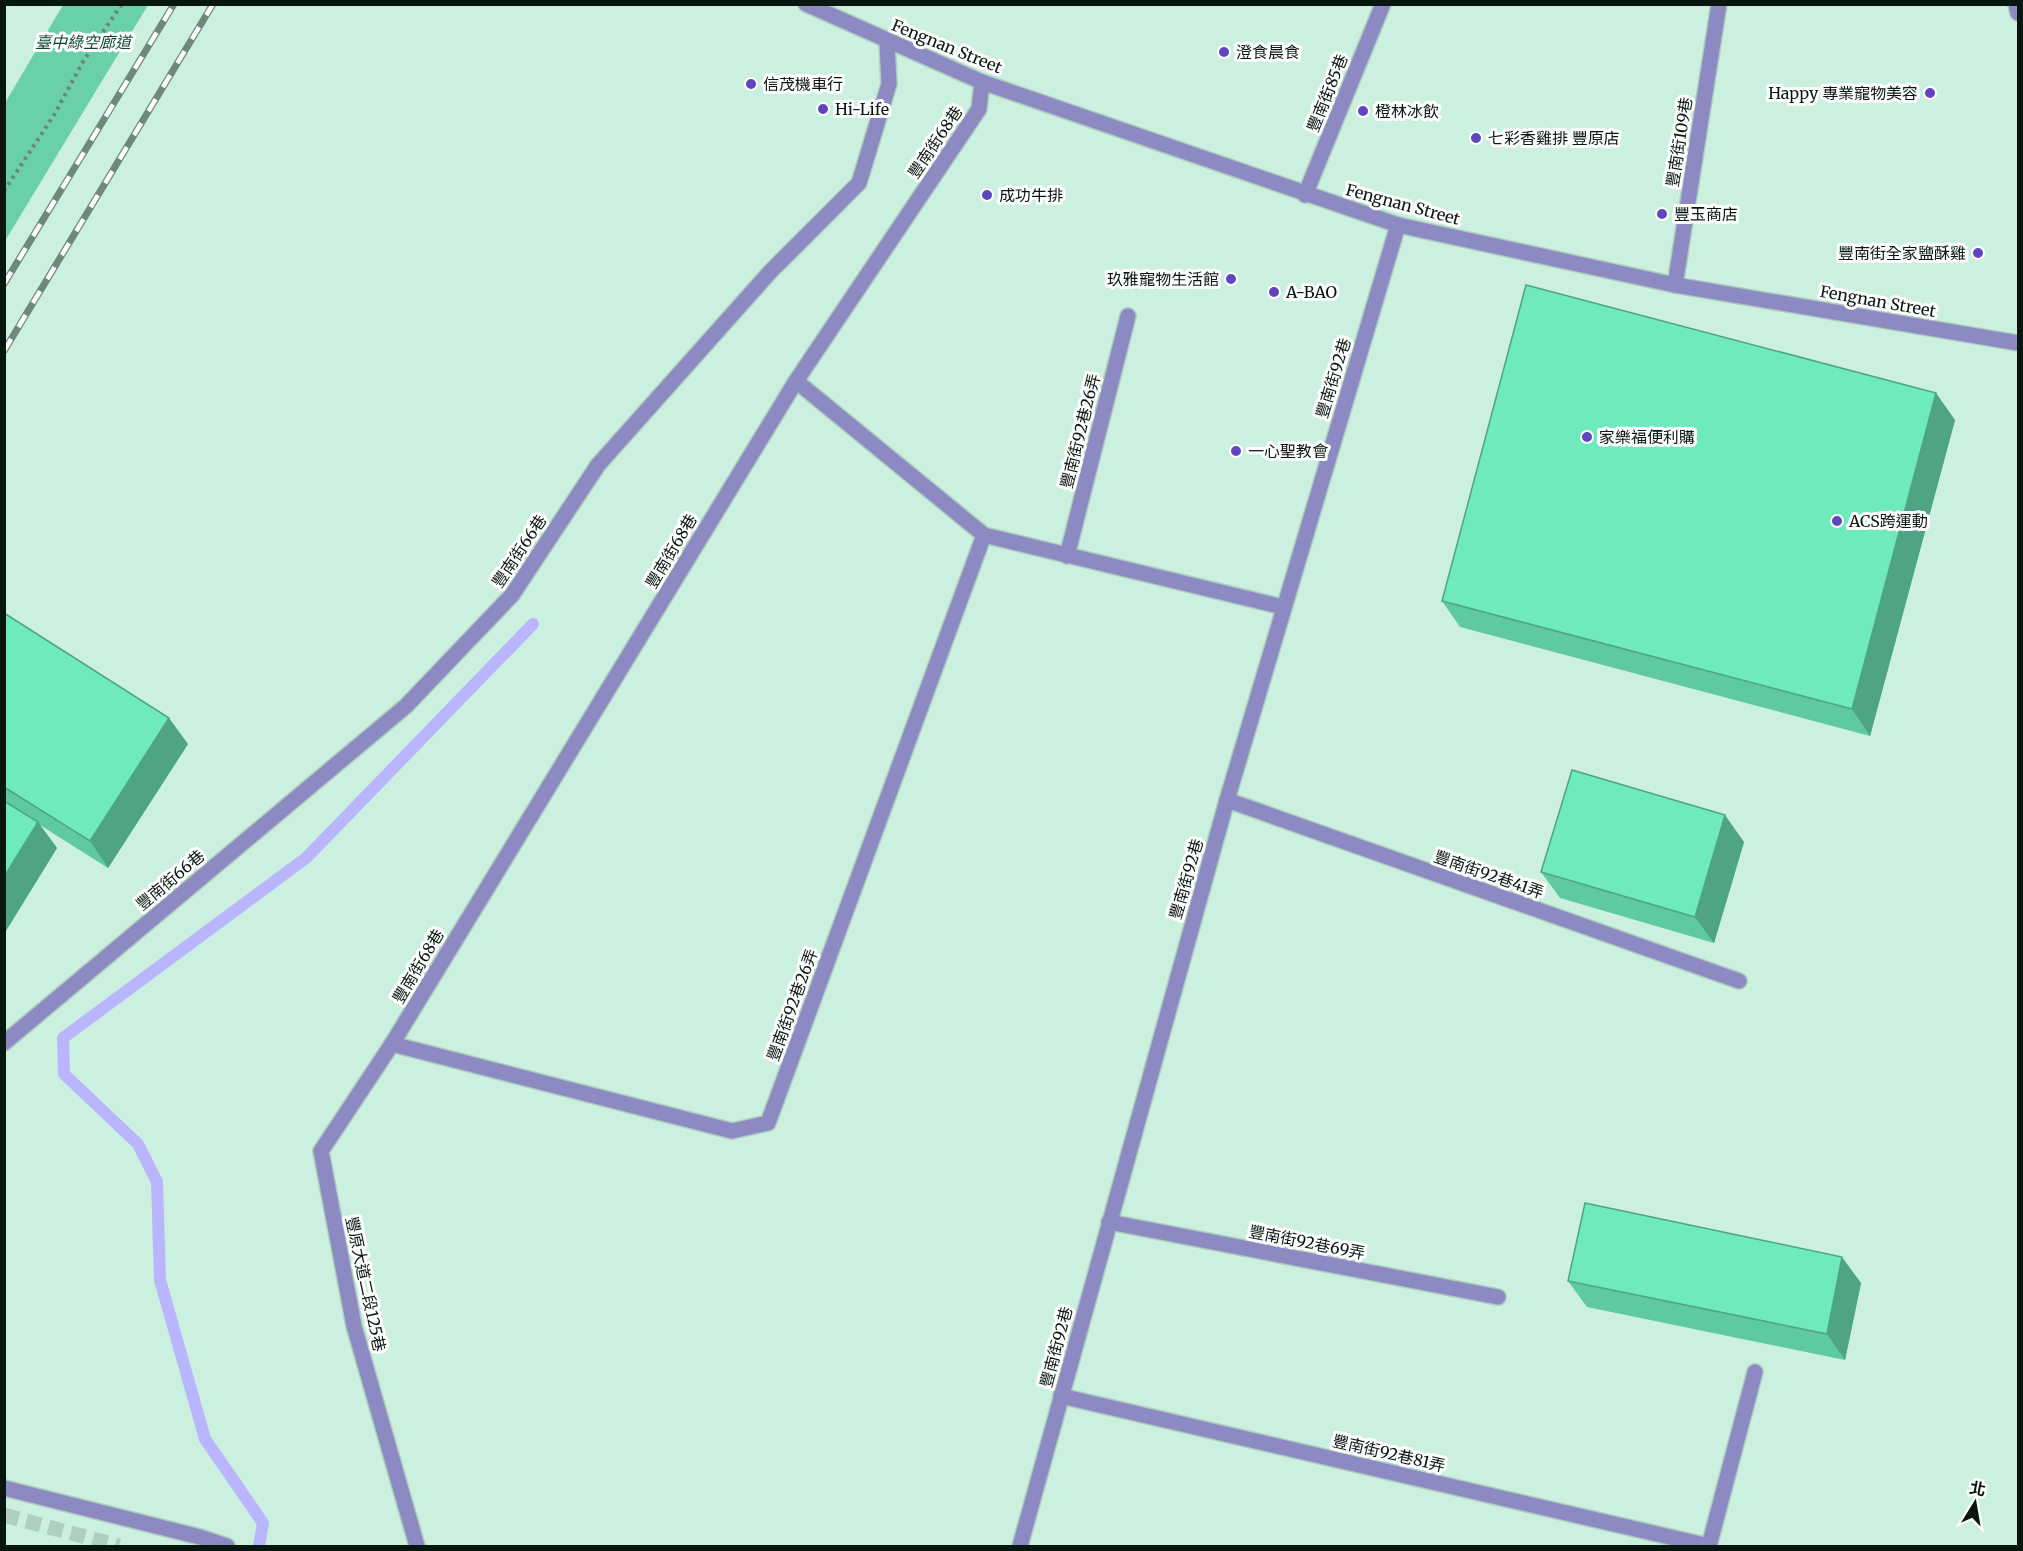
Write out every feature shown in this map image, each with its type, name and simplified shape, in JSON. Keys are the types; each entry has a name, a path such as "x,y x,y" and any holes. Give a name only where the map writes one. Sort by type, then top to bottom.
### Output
{"street":[{"name":"Fengnan Street","path":"806,4 886,42 982,82 1305,195 1398,225 1675,285 2019,343"},
{"name":"豐南街85巷","path":"1305,195 1383,4"},
{"name":"豐南街109巷","path":"1675,285 1719,4"},
{"path":"2016,4 2019,13"},
{"name":"豐南街66巷","path":"4,1043 406,706 512,595 598,465 770,272 859,183 888,84 886,42"},
{"name":"豐南街68巷","path":"392,1044 796,381 979,109 982,82"},
{"name":"豐南街92巷","path":"1020,1546 1227,800 1398,225"},
{"name":"豐南街92巷26弄","path":"1067,556 1128,316"},
{"path":"796,381 984,535 1283,607"},
{"name":"豐南街92巷26弄","path":"392,1044 732,1131 768,1123 984,535"},
{"name":"豐南街92巷41弄","path":"1227,800 1739,981"},
{"name":"豐原大道二段125巷","path":"392,1044 321,1150 354,1326 419,1546"},
{"name":"豐南街92巷69弄","path":"1109,1222 1498,1297"},
{"path":"1709,1546 1755,1372"},
{"name":"豐南街92巷81弄","path":"1061,1396 1709,1546"},
{"path":"4,1488 200,1537 227,1546"}],"path":[{"path":"4,191 54,115 84,60 122,4"}],"green space":[{"name":"臺中綠空廊道","path":"63,5 148,5 5,241 5,103"}],"building":[{"path":"1526,285 1936,393 1852,709 1442,601"},
{"path":"4,613 169,718 90,841 4,787"},
{"path":"1572,770 1725,815 1695,917 1541,872"},
{"path":"4,801 38,822 4,877"},
{"path":"1585,1203 1842,1257 1827,1334 1568,1281"}],"waterway":[{"path":"259,1546 263,1523 205,1439 160,1280 157,1182 138,1144 64,1074 63,1038 306,858 533,624"}],"tunnel":[{"path":"4,1515 119,1546"}],"railway":[{"path":"4,284 174,4"},
{"path":"4,351 213,4"}],"place":[{"name":"澄食晨食","path":"1224,52"},
{"name":"信茂機車行","path":"751,84"},
{"name":"Happy 專業寵物美容","path":"1930,93"},
{"name":"Hi-Life","path":"823,109"},
{"name":"橙林冰飲","path":"1363,111"},
{"name":"七彩香雞排 豐原店","path":"1476,138"},
{"name":"成功牛排","path":"987,195"},
{"name":"豐玉商店","path":"1662,214"},
{"name":"豐南街全家鹽酥雞","path":"1978,253"},
{"name":"玖雅寵物生活館","path":"1231,279"},
{"name":"A-BAO","path":"1274,292"},
{"name":"家樂福便利購","path":"1587,437"},
{"name":"一心聖教會","path":"1236,451"},
{"name":"ACS跨運動","path":"1837,521"}]}
